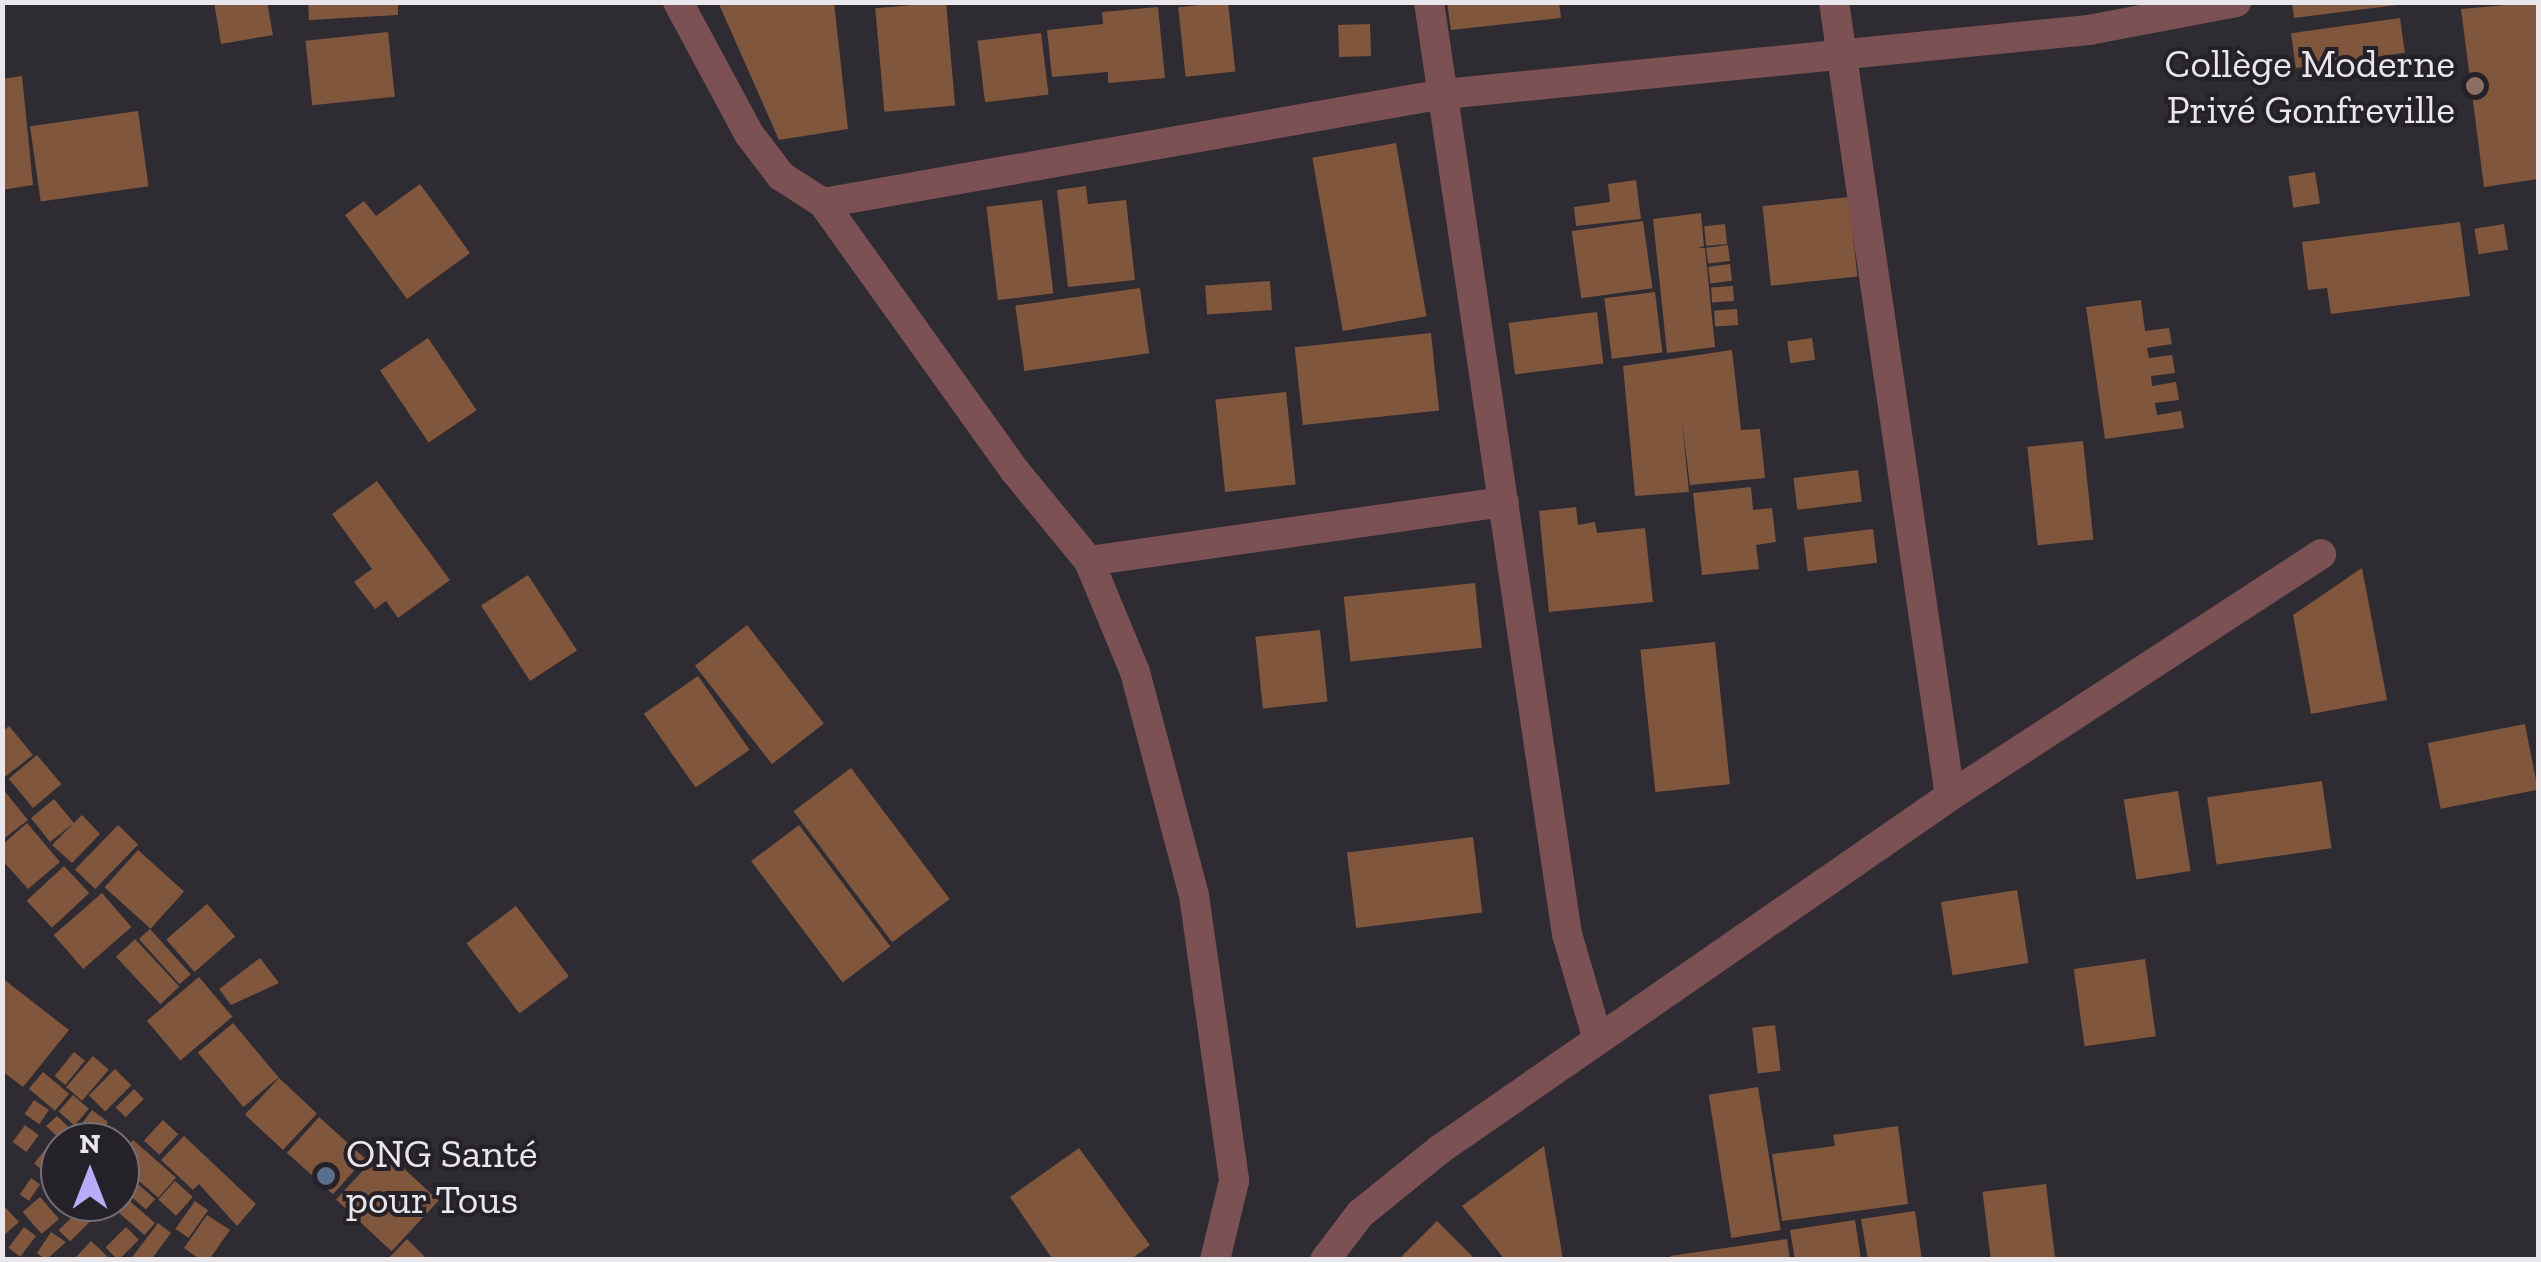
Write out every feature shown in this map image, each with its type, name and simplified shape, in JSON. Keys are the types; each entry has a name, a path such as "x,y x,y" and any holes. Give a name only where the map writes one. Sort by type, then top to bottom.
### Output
{"street":[{"path":"678,2 749,134 782,176 823,203 1015,471 1089,561 1135,672 1194,895 1234,1181 1215,1260"},
{"path":"1429,2 1567,934 1598,1040"},
{"path":"1834,2 1950,796"},
{"path":"823,203 1444,94 2088,30 2236,2"},
{"path":"1089,561 1504,502"},
{"path":"1325,1260 1360,1214 1439,1150 1950,796 2321,554"}],"building":[{"path":"214,2 267,2 273,35 221,44"},
{"path":"308,2 398,2 398,15 309,20"},
{"path":"718,2 834,2 848,129 779,140"},
{"path":"946,2 955,106 884,112 875,8"},
{"path":"1228,2 1235,72 1186,77 1178,7"},
{"path":"1447,2 1559,2 1561,18 1451,30"},
{"path":"2292,2 2397,2 2397,5 2294,18"},
{"path":"2538,2 2538,179 2484,187 2461,9"},
{"path":"1158,7 1165,78 1108,83 1108,72 1052,77 1047,30 1103,24 1102,12"},
{"path":"2400,18 2405,53 2296,68 2291,33"},
{"path":"1370,24 1371,56 1339,57 1338,25"},
{"path":"388,32 395,97 312,105 305,41"},
{"path":"1041,33 1049,95 985,102 977,41"},
{"path":"22,76 33,185 2,190 2,79"},
{"path":"138,111 149,186 41,201 30,126"},
{"path":"1396,143 1427,316 1343,331 1312,158"},
{"path":"2315,172 2320,204 2293,208 2288,176"},
{"path":"1636,180 1641,219 1576,226 1574,207 1610,202 1608,184"},
{"path":"420,184 470,253 407,299 345,215 364,201 376,216"},
{"path":"1086,186 1088,204 1126,200 1135,280 1068,287 1057,190"},
{"path":"1849,197 1857,277 1771,286 1762,206"},
{"path":"1042,200 1053,293 998,300 986,207"},
{"path":"1701,213 1704,246 1698,248 1705,248 1715,347 1667,353 1653,219"},
{"path":"1643,221 1652,288 1581,298 1572,231"},
{"path":"2460,222 2470,296 2331,314 2327,288 2308,290 2302,242"},
{"path":"1725,224 1727,244 1706,246 1704,226"},
{"path":"2504,224 2508,250 2478,254 2474,229"},
{"path":"1728,245 1730,261 1708,264 1706,248"},
{"path":"1730,264 1732,281 1710,284 1708,267"},
{"path":"1270,281 1272,310 1207,314 1205,286"},
{"path":"1733,286 1734,301 1712,302 1711,288"},
{"path":"1140,288 1149,353 1024,371 1015,306"},
{"path":"1655,292 1662,353 1612,359 1604,298"},
{"path":"2141,300 2145,331 2169,328 2172,344 2147,348 2149,358 2172,355 2175,373 2151,376 2152,386 2176,382 2179,400 2155,403 2157,415 2181,411 2184,428 2105,439 2086,307"},
{"path":"1737,309 1738,325 1715,327 1714,311"},
{"path":"1597,312 1603,364 1515,374 1509,323"},
{"path":"1431,333 1439,411 1303,425 1295,347"},
{"path":"428,338 477,410 429,443 380,370"},
{"path":"1812,338 1815,360 1790,363 1787,341"},
{"path":"1732,350 1741,430 1760,429 1765,478 1690,485 1682,422 1689,492 1635,496 1623,366"},
{"path":"1286,392 1296,484 1225,492 1215,399"},
{"path":"2083,441 2093,539 2038,545 2027,447"},
{"path":"1858,470 1862,502 1797,510 1793,478"},
{"path":"377,481 450,580 398,618 386,601 375,609 354,582 372,569 332,514"},
{"path":"1751,487 1753,510 1772,508 1776,542 1756,545 1759,569 1702,575 1693,493"},
{"path":"1576,507 1578,525 1595,522 1597,533 1645,528 1653,602 1549,612 1539,511"},
{"path":"1873,529 1877,563 1808,571 1804,538"},
{"path":"2362,568 2387,700 2311,714 2293,615"},
{"path":"528,575 577,650 530,681 481,605"},
{"path":"1475,583 1482,648 1351,661 1344,597"},
{"path":"747,625 824,724 772,764 695,666"},
{"path":"1320,630 1328,702 1263,708 1255,637"},
{"path":"1715,642 1730,784 1655,792 1640,650"},
{"path":"698,676 750,750 696,788 644,714"},
{"path":"2525,724 2538,790 2441,809 2428,743"},
{"path":"9,726 33,755 2,779 2,732"},
{"path":"37,755 61,784 33,808 9,779"},
{"path":"851,768 950,899 892,942 793,811"},
{"path":"2322,781 2331,848 2217,864 2207,797"},
{"path":"2,788 28,820 2,840"},
{"path":"2178,791 2191,871 2136,880 2124,800"},
{"path":"54,799 74,823 50,842 31,818"},
{"path":"82,815 100,834 72,863 52,845"},
{"path":"27,823 60,862 28,889 2,860 2,845"},
{"path":"118,825 138,844 95,889 75,870"},
{"path":"799,825 890,946 843,983 751,861"},
{"path":"1473,837 1482,912 1356,928 1347,852"},
{"path":"138,850 184,891 151,929 105,887"},
{"path":"64,866 89,893 52,928 27,901"},
{"path":"2017,890 2029,963 1953,975 1941,902"},
{"path":"102,893 132,927 83,969 54,935"},
{"path":"207,904 235,936 194,972 166,939"},
{"path":"516,906 569,976 519,1014 466,943"},
{"path":"150,929 191,974 180,984 139,939"},
{"path":"135,939 179,987 160,1004 116,957"},
{"path":"260,958 279,983 231,1005 219,989"},
{"path":"2145,959 2156,1036 2085,1046 2074,969"},
{"path":"199,977 232,1017 180,1061 147,1021"},
{"path":"2,978 69,1030 23,1087 2,1071"},
{"path":"233,1023 279,1077 243,1107 198,1053"},
{"path":"1775,1025 1781,1071 1758,1073 1752,1028"},
{"path":"74,1052 85,1061 65,1085 54,1076"},
{"path":"93,1056 109,1070 82,1101 66,1087"},
{"path":"115,1069 131,1085 105,1111 89,1095"},
{"path":"43,1072 69,1094 55,1111 29,1089"},
{"path":"279,1078 317,1113 283,1150 245,1115"},
{"path":"1758,1087 1781,1230 1731,1238 1709,1095"},
{"path":"134,1089 144,1099 126,1117 116,1107"},
{"path":"73,1095 89,1109 77,1122 71,1122 59,1112"},
{"path":"34,1100 49,1110 39,1124 24,1114"},
{"path":"92,1110 108,1122 83,1122"},
{"path":"319,1117 365,1158 333,1194 287,1153"},
{"path":"163,1120 178,1134 159,1155 144,1140"},
{"path":"25,1125 39,1135 26,1152 13,1142"},
{"path":"1898,1126 1908,1204 1782,1221 1772,1154 1835,1146 1833,1135"},
{"path":"184,1136 256,1204 237,1226 199,1184 193,1190 161,1160"},
{"path":"140,1146 176,1177 158,1198 140,1182"},
{"path":"1544,1146 1563,1260 1505,1260 1462,1206"},
{"path":"1079,1148 1150,1245 1130,1260 1053,1260 1010,1197"},
{"path":"383,1149 439,1201 392,1251 336,1199"},
{"path":"31,1178 40,1184 29,1201 20,1195"},
{"path":"175,1181 193,1197 176,1216 158,1200"},
{"path":"2046,1184 2055,1260 1991,1260 1982,1192"},
{"path":"140,1186 155,1199 146,1210 140,1204"},
{"path":"40,1197 40,1222 55,1222 42,1234 23,1212"},
{"path":"195,1201 208,1210 189,1238 175,1229"},
{"path":"2,1204 19,1222 2,1237"},
{"path":"140,1210 155,1223 144,1235 130,1222 140,1222"},
{"path":"1915,1211 1922,1260 1868,1260 1861,1219"},
{"path":"207,1215 230,1230 209,1260 201,1260 184,1248"},
{"path":"1855,1220 1861,1260 1795,1260 1790,1230"},
{"path":"1437,1221 1476,1260 1398,1260"},
{"path":"67,1222 90,1222 70,1242 59,1230"},
{"path":"158,1223 171,1233 151,1260 130,1260"},
{"path":"24,1227 36,1236 20,1257 8,1248"},
{"path":"126,1227 139,1240 118,1260 105,1248"},
{"path":"51,1232 66,1242 46,1260 37,1253"},
{"path":"407,1239 428,1260 387,1260"},
{"path":"1787,1239 1790,1260 1671,1260 1670,1256"},
{"path":"91,1241 107,1256 104,1260 76,1257"}],"place":[{"name":"Collège Moderne Privé Gonfreville","path":"2475,86"},
{"name":"ONG Santé pour Tous","path":"326,1176"}]}
